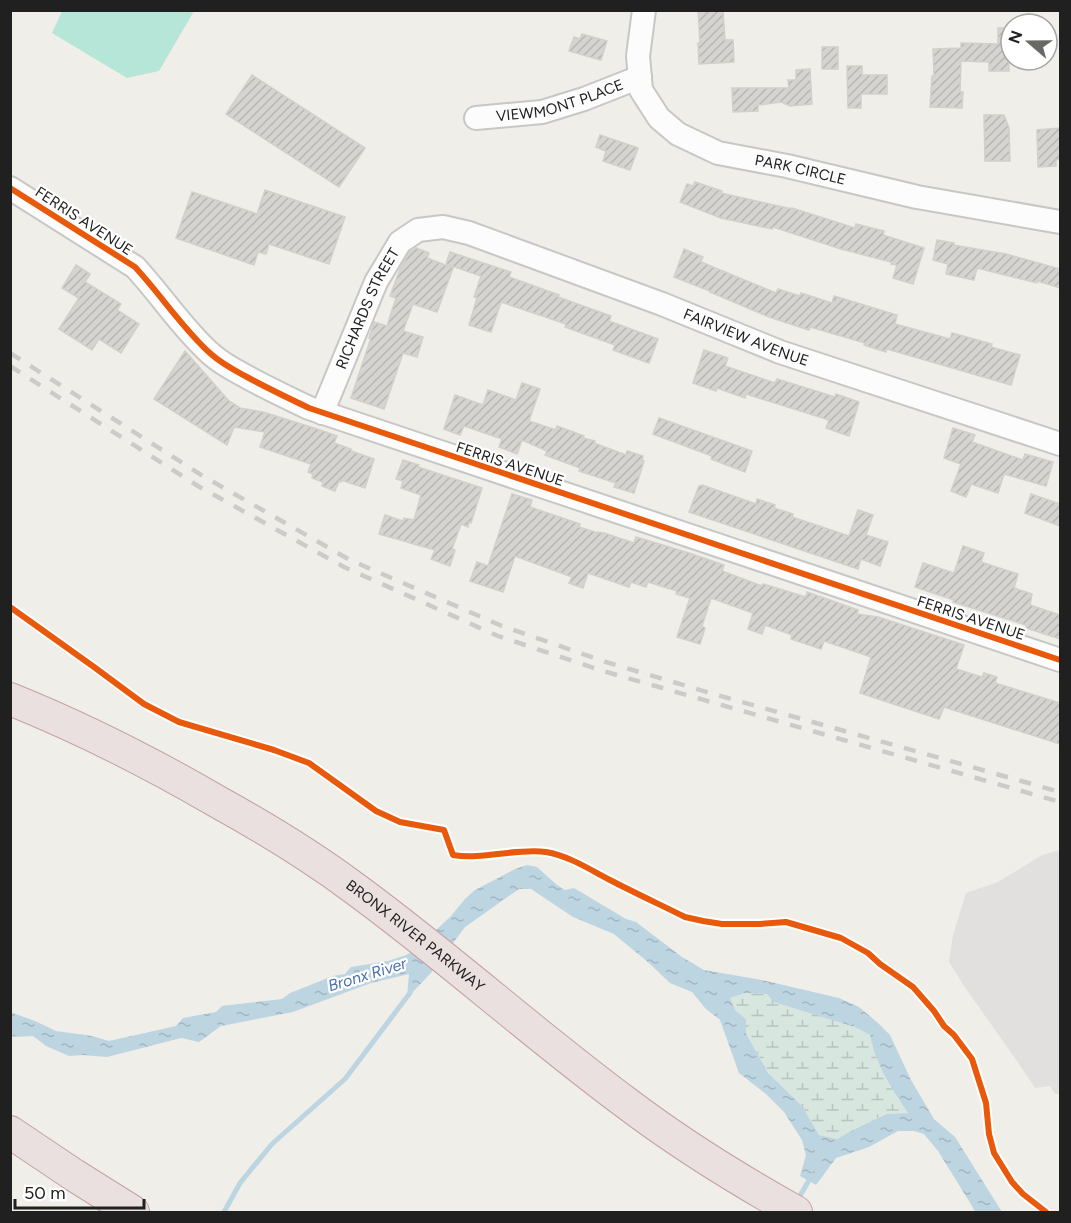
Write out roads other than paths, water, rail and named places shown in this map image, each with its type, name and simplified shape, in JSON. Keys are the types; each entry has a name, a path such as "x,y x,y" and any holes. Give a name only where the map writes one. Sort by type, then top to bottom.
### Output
{"highway":[{"name":"BRONX RIVER PARKWAY","path":"10,699 115,746 218,801 307,855 354,887 625,1102 704,1157 796,1212"},
{"path":"10,1132 133,1212"}],"street":[{"name":"PARK CIRCLE","path":"644,10 638,56 641,90 659,118 678,134 718,153 787,166 917,197 1060,222"},
{"name":"VIEWMONT PLACE","path":"476,117 542,112 584,99 640,77"},
{"name":"FERRIS AVENUE","path":"10,188 135,267 196,339 226,366 322,413 1060,660"},
{"name":"FAIRVIEW AVENUE","path":"435,228 443,227 470,233 662,304 780,352 1060,444"},
{"name":"RICHARDS STREET","path":"322,413 376,282 400,242 418,230 435,228"}],"water":[{"name":"Bronx River","path":"527,865 537,867 565,890 574,888 626,919 636,922 682,957 704,970 762,980 839,998 859,1007 890,1035 911,1080 934,1119 955,1137 1002,1212 975,1212 938,1151 924,1134 914,1131 898,1131 869,1147 836,1158 816,1185 800,1176 806,1155 802,1140 784,1112 766,1094 739,1073 720,1020 705,1008 692,992 670,983 614,934 573,917 531,889 519,889 465,927 430,974 407,998 409,974 371,983 293,1012 221,1026 199,1042 181,1038 107,1057 69,1056 46,1046 33,1036 11,1036 11,1013 56,1031 109,1041 176,1026 183,1018 216,1012 222,1006 282,999 290,993 333,976 345,974 351,967 388,961 414,951 475,890","holes":["745,993 767,994 774,1002 855,1027 870,1035 880,1066 908,1113 886,1114 837,1139 819,1135 802,1106 768,1073 746,1033 746,1019 735,1010 730,998"]}],"waterway":[{"path":"224,1212 240,1183 272,1144 345,1079 410,993"},
{"path":"797,1201 812,1175"}],"railway":[{"path":"10,353 203,476 350,560 502,626 606,662 710,693 1060,792"},
{"path":"10,366 198,486 344,567 498,636 603,671 1060,802"}]}
